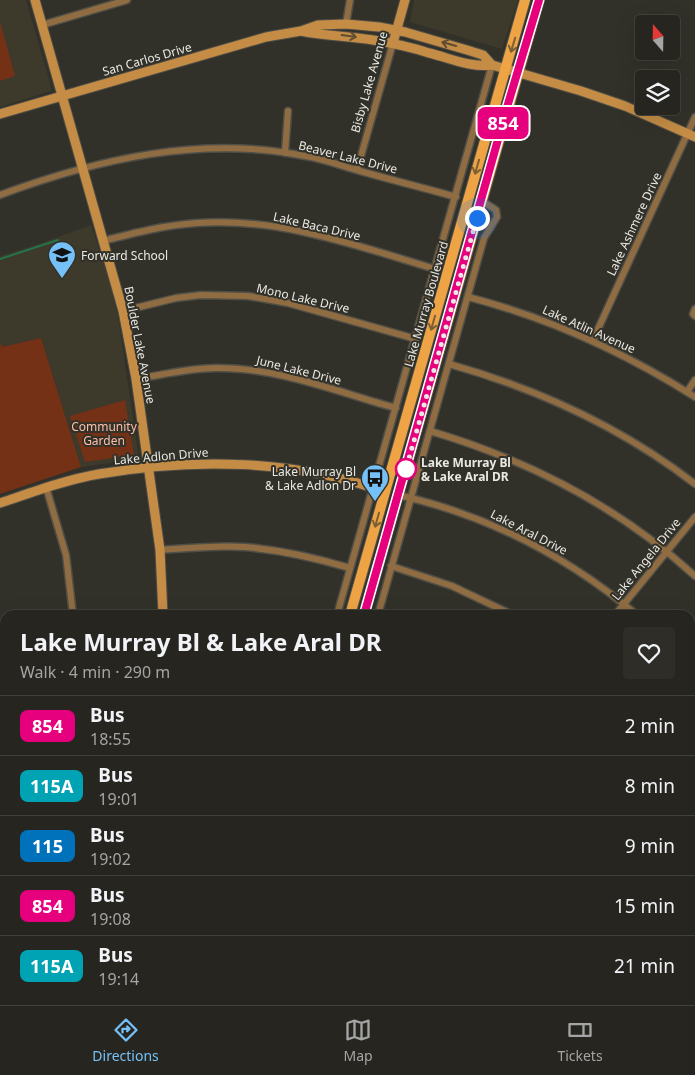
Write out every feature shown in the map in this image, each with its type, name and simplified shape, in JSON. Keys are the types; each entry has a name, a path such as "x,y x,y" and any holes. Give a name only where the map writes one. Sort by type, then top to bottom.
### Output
{"main road":[{"name":"Lake Murray Boulevard","path":"351,610 525,0"},
{"name":"Lake Murray Boulevard","path":"365,610 539,0"},
{"path":"391,473 398,495"},
{"path":"385,492 393,515"}],"street":[{"name":"Boulder Lake Avenue","path":"35,0 123,311 136,379 160,550 163,610"},
{"path":"42,25 127,0"},
{"path":"346,24 350,0"},
{"name":"Bisby Lake Avenue","path":"357,170 405,0"},
{"name":"San Carlos Drive","path":"0,114 266,37 301,31 318,25 346,24 397,30 483,55 492,65"},
{"name":"San Carlos Drive","path":"301,31 317,35 338,35 393,44 479,67 492,65 582,91 625,106 691,135"},
{"name":"Lake Murray Boulevard","path":"338,610 492,65"},
{"path":"285,153 288,111"},
{"name":"Lake Ashmere Drive","path":"593,340 691,135 695,117"},
{"name":"Beaver Lake Drive","path":"0,196 39,181 142,155 178,150 239,148 305,156 456,197"},
{"path":"379,610 484,238 497,217 496,210 482,201"},
{"name":"Lake Baca Drive","path":"103,241 182,224 237,222 305,233 435,269"},
{"name":"Mono Lake Drive","path":"123,311 176,298 201,295 248,296 288,303 416,339"},
{"name":"Lake Atlin Avenue","path":"468,297 536,317 593,340 641,364 695,397"},
{"path":"695,309 693,314 695,316"},
{"path":"448,364 519,386 587,416 639,444 695,484"},
{"name":"June Lake Drive","path":"136,379 199,369 251,370 282,375 396,408"},
{"path":"687,392 695,380"},
{"path":"430,431 484,448 544,474 608,509 667,551 695,576"},
{"name":"Lake Adlon Drive","path":"0,503 46,487 98,474 204,464 259,466 315,474 373,487 385,492"},
{"path":"46,487 66,555 72,610"},
{"name":"Lake Aral Drive","path":"398,495 467,515 520,538 571,566 631,610"},
{"name":"Lake Angela Drive","path":"619,610 695,517"},
{"path":"160,550 243,547 272,550 350,568"},
{"path":"391,566 452,586 502,610"}],"shaded area":[{"path":"0,0 26,0 51,91 0,107"},
{"path":"414,0 518,0 502,49 410,22"},
{"path":"91,225 107,273 118,316 139,459 81,467 41,338 2,347 0,341 0,256"}],"green space":[{"path":"0,22 15,76 0,81"},
{"path":"41,338 81,467 0,494 0,341 2,347"},
{"name":"Community Garden","path":"125,400 134,455 85,462 70,416"}],"waterway":[{"path":"0,259 58,240"}],"bus line":[{"name":"854","path":"365,610 539,0"}],"place":[{"name":"Forward School","path":"62,279"},
{"name":"Lake Murray Bl & Lake Aral DR","path":"406,469"},
{"name":"Lake Murray Bl & Lake Adlon Dr","path":"375,502"}],"route":[{"path":"406,469 404,476 477,218"}]}
